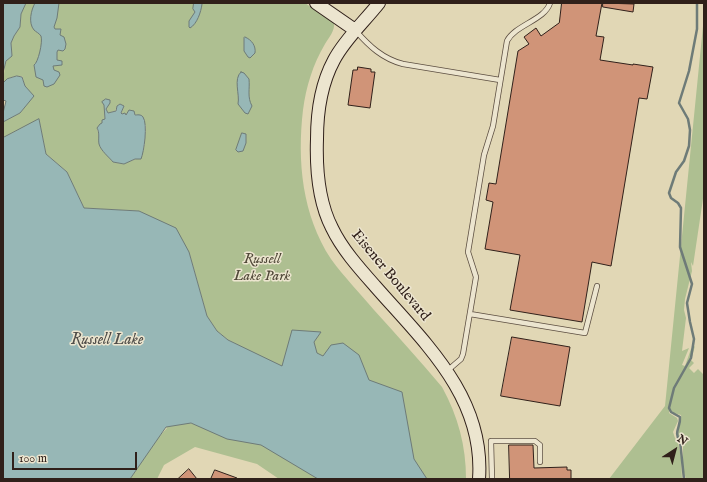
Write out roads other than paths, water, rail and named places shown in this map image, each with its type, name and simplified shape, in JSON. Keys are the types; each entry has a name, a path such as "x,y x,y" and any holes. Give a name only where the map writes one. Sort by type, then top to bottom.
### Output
{"street":[{"path":"316,3 355,30"},
{"name":"Eisener Boulevard","path":"378,3 344,44 331,66 324,84 318,111 316,161 319,184 327,216 338,240 356,264 448,371 462,395 475,431 479,479"}],"lane":[{"path":"448,371 461,359 463,354 476,277 468,252 484,154 493,126 506,45 509,38 547,10 550,3"},
{"path":"355,30 365,41 392,62 500,80"},
{"path":"470,314 585,333 597,286"},
{"path":"492,479 491,441 535,440 540,445 540,462"},
{"path":"477,446 492,446"}],"water":[{"path":"3,3 26,3 21,14 20,27 11,43 12,56 6,61 3,73"},
{"path":"35,3 59,3 54,27 55,29 61,29 60,35 64,37 66,44 63,51 58,50 57,52 57,60 62,61 62,65 53,66 54,70 59,72 60,75 54,84 47,87 44,86 43,80 36,77 34,65 41,47 41,36 34,30 31,24 31,13"},
{"path":"194,3 202,3 201,11 195,24 190,28 189,21 195,12 193,9"},
{"path":"245,37 252,42 255,48 255,53 250,58 244,51"},
{"path":"241,72 244,73 249,79 249,96 252,106 248,114 245,113 238,104 237,79"},
{"path":"17,76 22,77 25,86 34,96 20,113 3,122 3,113 6,101 3,100 3,83 7,79"},
{"path":"106,99 110,100 110,103 106,109 108,113 116,111 117,106 120,104 124,106 121,113 122,114 125,113 126,115 129,110 134,111 135,115 140,115 143,117 145,132 141,159 135,159 124,164 113,162 100,147 97,128 102,123 102,120 105,119 104,105 102,102"},
{"name":"Russell Lake","path":"39,119 46,154 67,172 84,208 139,211 176,228 189,252 207,316 217,331 228,340 282,366 292,330 321,332 314,342 317,353 323,356 331,345 343,343 359,355 369,380 402,392 414,459 427,479 318,479 261,445 227,439 191,423 166,427 130,479 3,479 3,138"},
{"path":"242,133 246,134 246,143 243,151 238,152 236,150"}],"waterway":[{"path":"684,479 680,441 677,435 680,417 671,412 669,408 674,388 691,358 694,339 687,303 692,284 680,247 681,208 678,203 671,198 669,193 676,172 684,161 689,146 690,130 688,119 679,103 689,71 697,29 697,3"}],"park label":[{"name":"Russell Lake Park","path":"262,268"}]}
